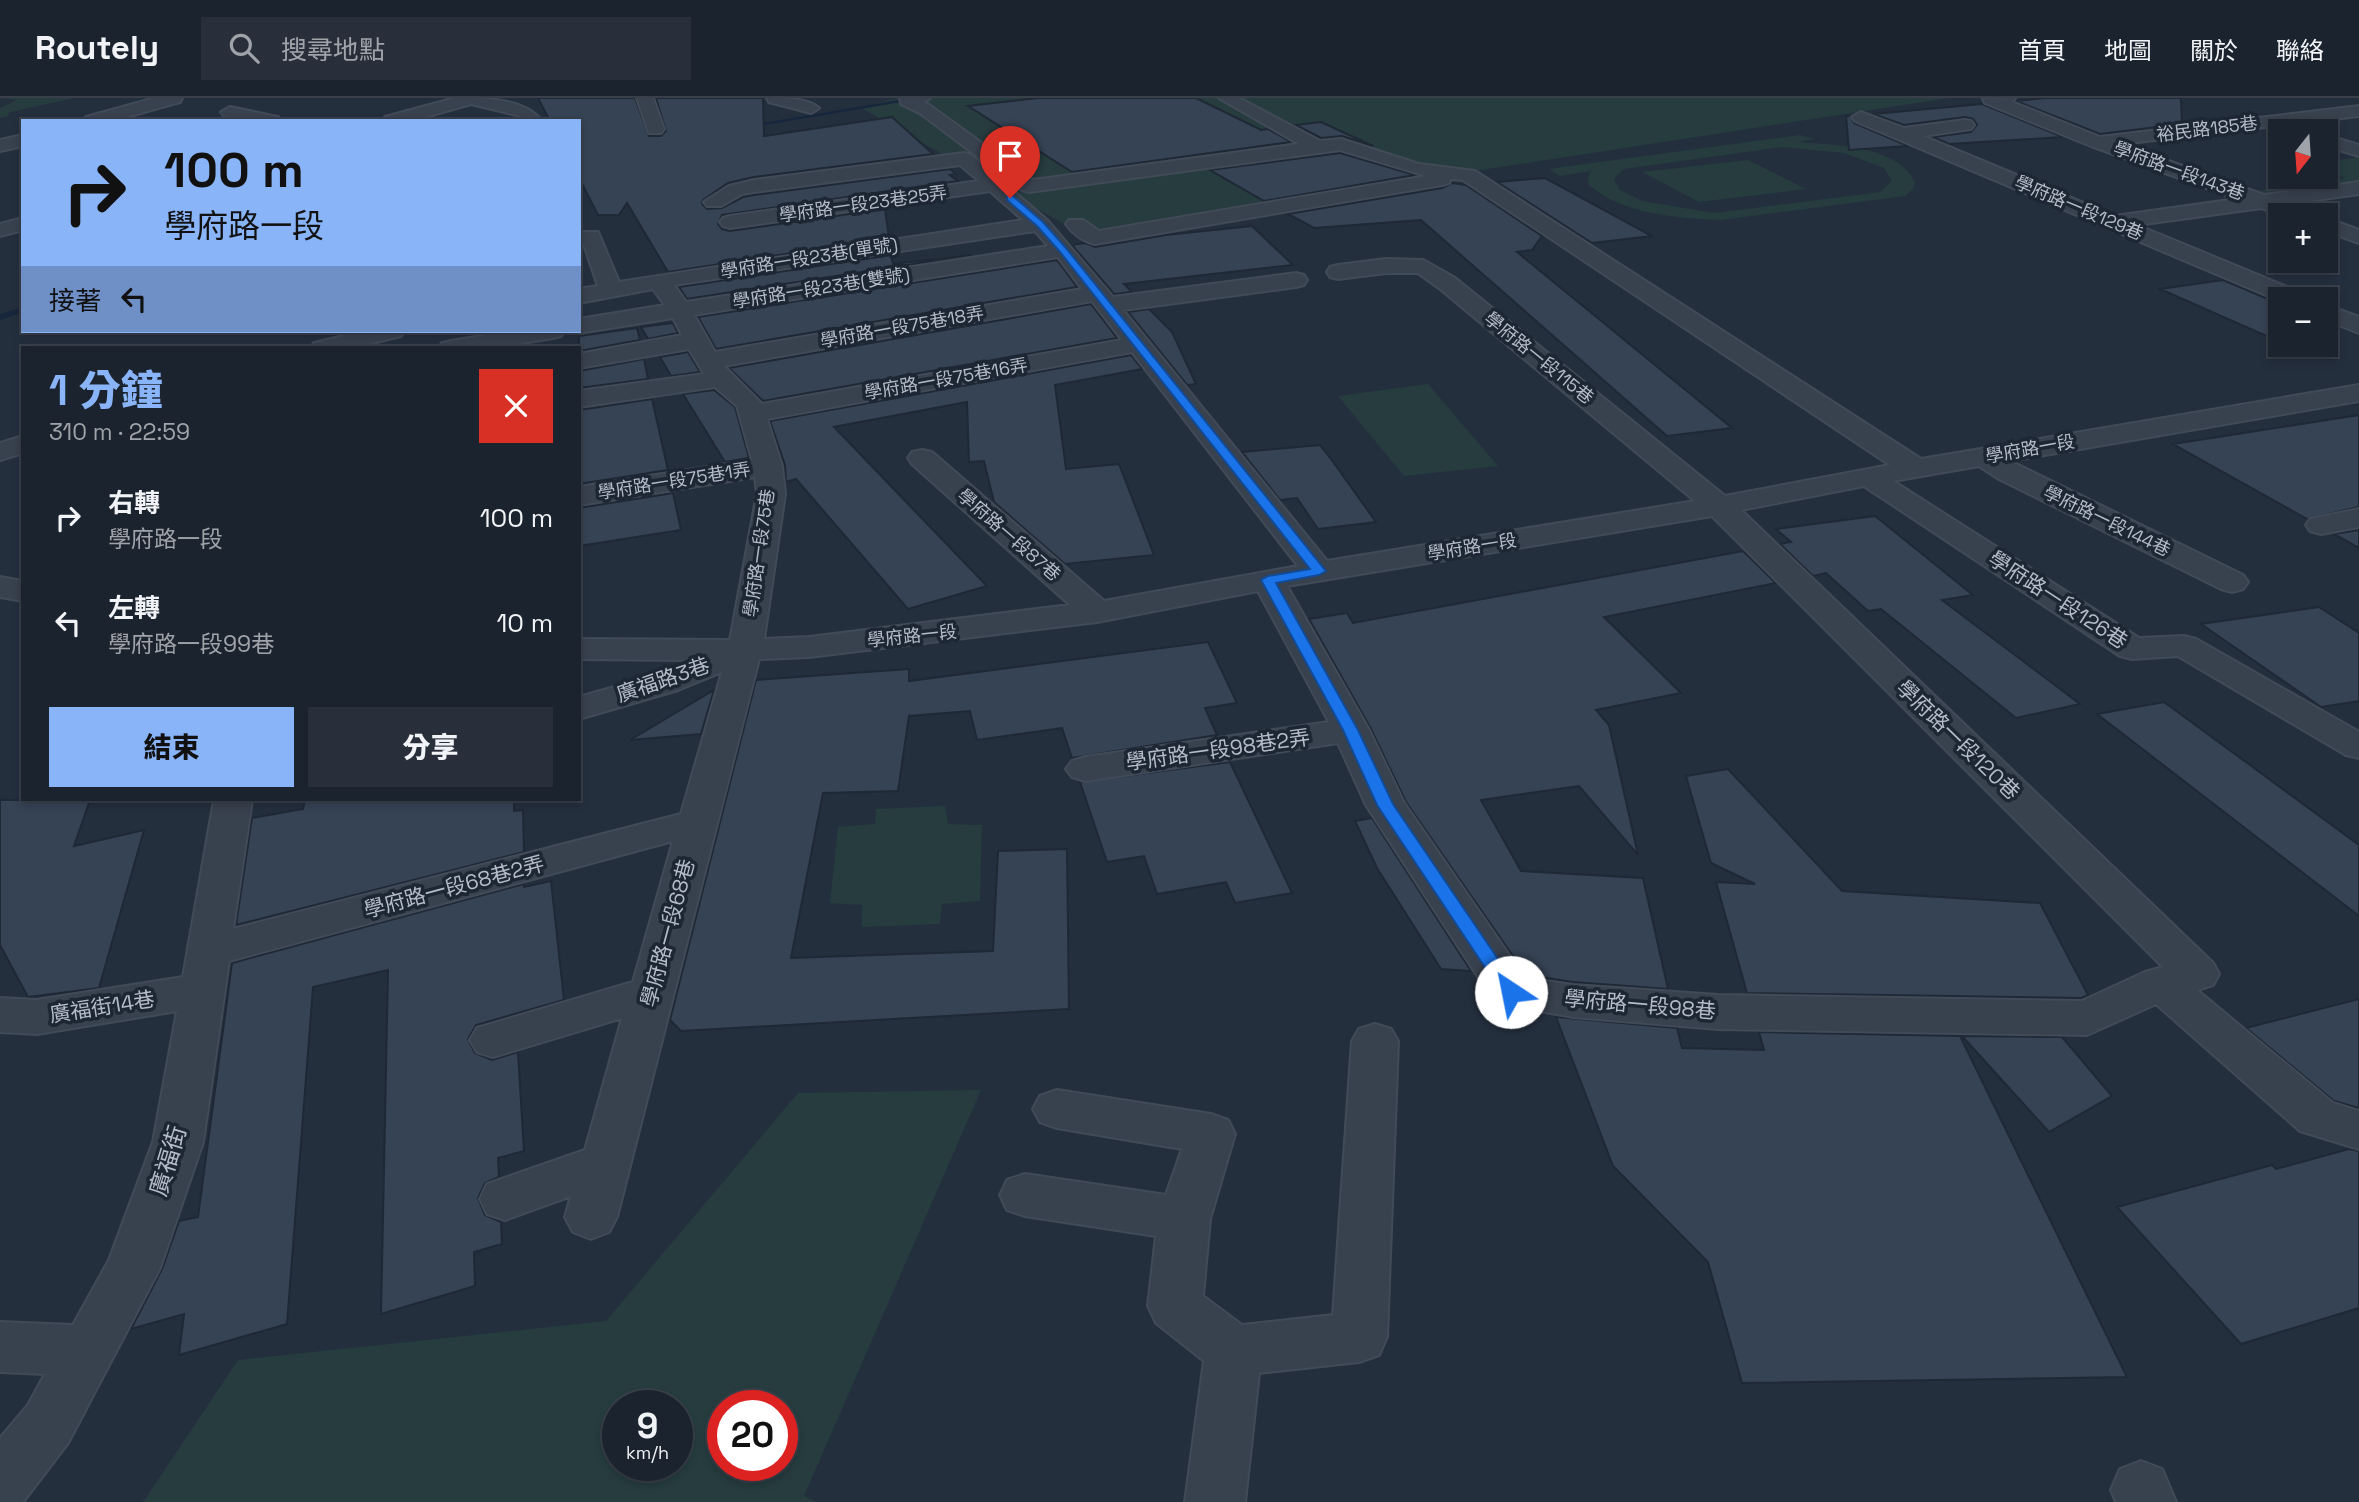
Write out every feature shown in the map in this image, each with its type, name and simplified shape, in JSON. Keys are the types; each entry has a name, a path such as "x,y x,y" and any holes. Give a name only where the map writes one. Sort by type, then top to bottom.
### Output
{"street":[{"path":"99,119 174,98"},
{"path":"645,98 655,129"},
{"path":"775,98 811,108"},
{"path":"922,98 907,100 927,110 1029,186 1340,144 1417,169 1468,175 1916,469"},
{"path":"1227,98 1317,147"},
{"name":"學府路一段143巷","path":"2007,98 1991,99 2097,142 2269,203"},
{"path":"398,119 472,99 526,112 531,119"},
{"path":"2269,102 2316,116"},
{"name":"裕民路185巷","path":"2289,119 2359,111"},
{"path":"230,112 263,119"},
{"name":"學府路一段129巷","path":"1861,117 2268,287"},
{"name":"裕民路185巷","path":"2097,142 2268,121"},
{"path":"1902,134 1965,125"},
{"path":"0,148 21,141"},
{"path":"2338,144 2359,151"},
{"path":"0,148 21,154"},
{"path":"1960,159 1997,154"},
{"name":"學府路一段23巷25弄","path":"714,202 736,190 754,186 964,159 995,185"},
{"path":"1076,224 1095,238 1468,175"},
{"path":"995,185 1040,224 1063,250 1319,571"},
{"name":"學府路一段23巷25弄","path":"730,222 995,185"},
{"path":"700,186 764,265"},
{"path":"2112,222 2359,188"},
{"name":"學府路一段23巷(單號)","path":"581,296 659,281 1040,224"},
{"path":"0,230 21,225"},
{"path":"2338,229 2359,237"},
{"path":"592,236 611,290"},
{"name":"學府路一段23巷(雙號)","path":"581,326 1063,250"},
{"name":"學府路一段115巷","path":"1338,272 1386,266 1423,267 1447,282 1719,506"},
{"name":"學府路一段75巷18弄","path":"708,360 1102,299 1296,280"},
{"name":"學府路一段75巷","path":"659,281 680,310 708,360 749,403 768,466 771,494 745,650"},
{"path":"2338,317 2359,326"},
{"path":"331,346 385,333"},
{"path":"477,346 504,344 545,333"},
{"name":"學府路一段75巷16弄","path":"753,414 1138,344"},
{"path":"581,360 708,360"},
{"path":"581,398 708,360"},
{"name":"學府路一段","path":"581,649 745,650 823,646 1097,612 1319,571 1719,506 1916,469 2359,393"},
{"path":"0,452 21,445"},
{"name":"學府路一段144巷","path":"1984,457 2009,473 2232,582"},
{"name":"學府路一段87巷","path":"922,458 1097,612"},
{"name":"學府路一段75巷1弄","path":"581,496 768,466"},
{"name":"學府路一段126巷","path":"1875,482 2132,649 2184,646 2359,747"},
{"name":"學府路一段120巷","path":"1719,506 2179,979"},
{"path":"2321,525 2359,518"},
{"name":"學府路一段98巷","path":"1268,580 1351,730 1385,805 1511,992 1573,1001 1718,1012 2087,1018 2179,979"},
{"path":"0,587 21,591"},
{"name":"廣福路3巷","path":"581,707 666,683 745,650"},
{"name":"學府路一段68巷","path":"591,1217 745,650"},
{"name":"學府路一段98巷2弄","path":"1085,769 1351,730"},
{"name":"廣福街","path":"0,1484 48,1424 133,1268 177,1142 206,971 242,802"},
{"name":"學府路一段68巷2弄","path":"206,971 698,822"},
{"name":"廣福街14巷","path":"0,1015 37,1017 206,971"},
{"path":"2179,979 2202,1021 2316,1117 2359,1130"},
{"path":"493,1040 651,993"},
{"path":"1057,1109 1211,1135 1184,1219 1175,1306 1233,1351 1359,1337 1375,1041"},
{"path":"505,1199 605,1163"},
{"path":"1025,1195 1184,1219"},
{"path":"0,1347 88,1351"},
{"path":"1215,1502 1233,1351"}],"green space":[{"path":"0,98 74,98 11,112 7,114 9,116 0,118 0,108 17,100"},
{"path":"899,98 1949,98 1078,232 860,107"},
{"path":"1800,135 1814,139 1797,142 1846,146 1880,154 1906,170 1915,182 1913,189 1905,196 1721,220 1669,216 1635,209 1618,203 1589,185 1588,177 1591,171 1560,176 1548,169","holes":["1782,147 1844,153 1884,168 1892,181 1880,192 1714,213 1642,201 1620,190 1614,179 1624,169"]},
{"path":"2359,157 2359,186 2338,189 2338,179 2345,178 2338,175 2338,160"},
{"path":"1748,160 1806,189 1699,202 1642,172"},
{"path":"2271,189 2336,189 2274,197 2257,191"},
{"path":"1428,384 1498,466 1404,476 1338,396"},
{"path":"945,806 948,824 982,825 980,901 942,904 940,924 862,927 862,905 830,903 838,827 875,824 876,809"},
{"path":"981,1090 804,1496 816,1502 143,1502 238,1360 606,1321 798,1093"}],"building":[{"path":"538,98 635,98 649,136 661,136 666,131 656,98 763,98 764,136 892,117 933,154 754,177 728,183 703,200 702,204 707,209 722,208 743,197 754,195 950,169 956,174 950,175 958,181 722,215 718,224 722,229 730,231 885,209 889,238 668,272 627,203 619,215 598,215 581,182 581,119 549,119"},
{"path":"1038,98 1196,98 1261,130 1268,129 1291,142 1072,172 968,106"},
{"path":"2045,98 2181,98 2182,124 2100,134 2016,101"},
{"path":"1982,104 2063,137 1949,144 1933,137 1971,132 1977,125 1973,119 1965,117 1904,125 1873,114"},
{"path":"1846,116 1850,116 1854,123 1908,146 1849,150"},
{"path":"1321,122 1373,146 1342,136 1321,138 1296,125"},
{"path":"1340,153 1415,175 1264,201 1210,170"},
{"path":"1545,178 1652,236 1592,243 1497,182"},
{"path":"1452,183 1466,185 1542,236 1532,250 1517,252 1732,428 1667,436 1421,220 1314,228 1288,214 1442,188"},
{"path":"1252,226 1293,265 1124,284 1132,292 1114,294 1072,245 1085,243 1095,247 1166,235"},
{"path":"891,255 893,264 972,255 687,299 679,287"},
{"path":"1057,260 1077,287 716,349 698,317"},
{"path":"2223,280 2268,299 2268,337 2160,289"},
{"path":"1091,304 1117,338 763,401 729,368"},
{"path":"1149,309 1172,332 1196,384 1187,385 1128,312"},
{"path":"673,323 678,333 648,339 641,327"},
{"path":"637,328 640,340 581,351 579,336"},
{"path":"688,352 700,372 671,376 660,357"},
{"path":"1131,355 1142,369 1055,385 1066,469 1119,464 1154,555 1065,564 994,502 984,461 969,462 967,402 834,427 987,586 908,609 796,479 786,482 785,465 770,421"},
{"path":"644,359 648,379 581,388 581,371"},
{"path":"714,390 735,407 749,458 725,462 683,394"},
{"path":"652,399 668,470 581,484 581,410"},
{"path":"2359,415 2359,507 2307,519 2173,444"},
{"path":"1320,445 1376,522 1318,529 1297,498 1280,500 1242,452"},
{"path":"673,493 681,530 581,546 581,508"},
{"path":"1875,516 1973,595 1942,600 2080,704 2016,718 1881,609 1868,611 1826,573 1813,576 1780,544 1791,542 1776,529"},
{"path":"2359,530 2359,548 2334,534"},
{"path":"1743,551 1776,583 1604,617 1681,693 1596,710 1609,725 1638,855 1579,786 1481,800 1521,871 1643,878 1668,989 1573,982 1526,975 1406,802 1371,729 1309,619 1347,613 1353,623"},
{"path":"2319,607 2359,633 2359,701 2321,707 2201,624"},
{"path":"1208,642 1237,703 1205,708 1217,735 1072,758 1062,728 977,740 970,711 909,716 898,791 823,793 791,958 993,951 998,851 1067,849 1069,1009 681,1031 670,1020 756,680 909,669 909,681"},
{"path":"714,690 701,734 630,740"},
{"path":"2164,702 2359,845 2359,916 2097,714"},
{"path":"1230,762 1292,893 1235,903 1226,882 1157,894 1144,856 1107,862 1080,782"},
{"path":"1728,769 1842,891 2040,903 2088,995 2081,998 1747,993 1716,882 1755,884 1711,863 1686,776"},
{"path":"0,800 90,801 74,846 144,830 99,988 28,997 0,945"},
{"path":"305,801 514,801 514,811 523,810 524,852 236,925 252,818 303,809"},
{"path":"1372,818 1471,971 1441,969 1377,868 1355,821"},
{"path":"551,881 564,1000 476,1025 468,1039 475,1053 492,1060 518,1052 524,1151 498,1158 499,1177 485,1183 478,1198 485,1215 501,1222 502,1244 474,1252 475,1286 381,1314 388,970 313,987 287,1324 179,1355 184,1314 131,1329 162,1269 179,1221 198,1217 232,963 524,884 524,887"},
{"path":"2359,999 2359,1108 2334,1101 2246,1028"},
{"path":"1556,1017 1677,1028 1682,1048 1764,1050 1759,1032 1960,1036 2127,1377 1742,1383 1708,1262 1613,1166"},
{"path":"1962,1036 2062,1037 2112,1096 2049,1132"},
{"path":"2349,1149 2359,1151 2359,1308 2241,1344 2117,1207 2272,1165 2276,1169"}],"waterway":[{"path":"747,126 922,98"},
{"path":"0,317 21,310"}],"route":[{"path":"1010,198 1040,224 1063,250 1319,571 1268,580 1351,730 1385,805 1511,992"}]}
